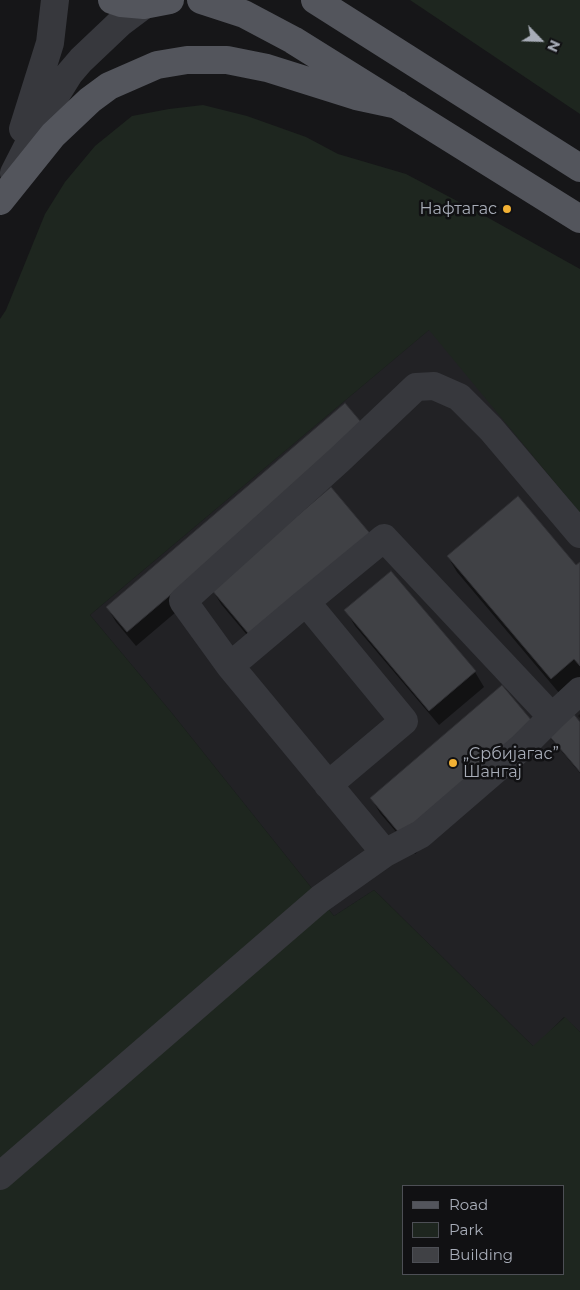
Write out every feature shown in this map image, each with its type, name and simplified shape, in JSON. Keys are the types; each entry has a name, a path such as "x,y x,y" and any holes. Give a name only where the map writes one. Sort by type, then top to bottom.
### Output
{"main road":[{"path":"112,0 121,3 157,2"},
{"path":"200,0 244,14 293,40 580,219"},
{"path":"315,0 580,168"},
{"path":"0,201 52,135 90,100 110,86 157,65 187,60 227,60 267,68 356,96 398,105"}],"street":[{"path":"0,201 50,43 55,0"},
{"path":"0,201 44,114 69,74 120,23 157,2"},
{"path":"385,853 230,666 183,601 416,387 434,386 459,397 491,429 580,534"},
{"path":"230,666 384,538 552,716"},
{"path":"306,602 404,721 328,785"},
{"path":"0,1176 320,899 385,853 421,834 523,746 580,691"}],"shaded area":[{"path":"430,329 580,513 580,714 578,716 580,718 580,1032 564,1017 534,1047 374,890 334,916 171,712 90,615"}],"green space":[{"path":"410,0 580,0 580,114"},
{"path":"203,105 247,116 306,137 338,154 406,174 580,269 580,513 429,330 90,615 171,712 334,916 374,890 533,1046 565,1017 580,1032 580,1290 0,1290 0,319 6,310 45,214 65,182 95,146 132,116"}],"building":[{"path":"345,403 366,428 127,632 106,607"},
{"path":"331,487 373,537 253,639 211,589"},
{"path":"518,496 576,565 580,562 580,666 574,659 551,679 447,556"},
{"path":"391,571 476,671 429,711 344,610"},
{"name":"„Србијагас” Шангај","path":"502,685 537,727 405,840 370,798"},
{"path":"573,713 580,722 580,772 546,732"}],"place":[{"name":"Нафтагас","path":"507,209"},
{"name":"„Србијагас” Шангај","path":"453,763"}]}
